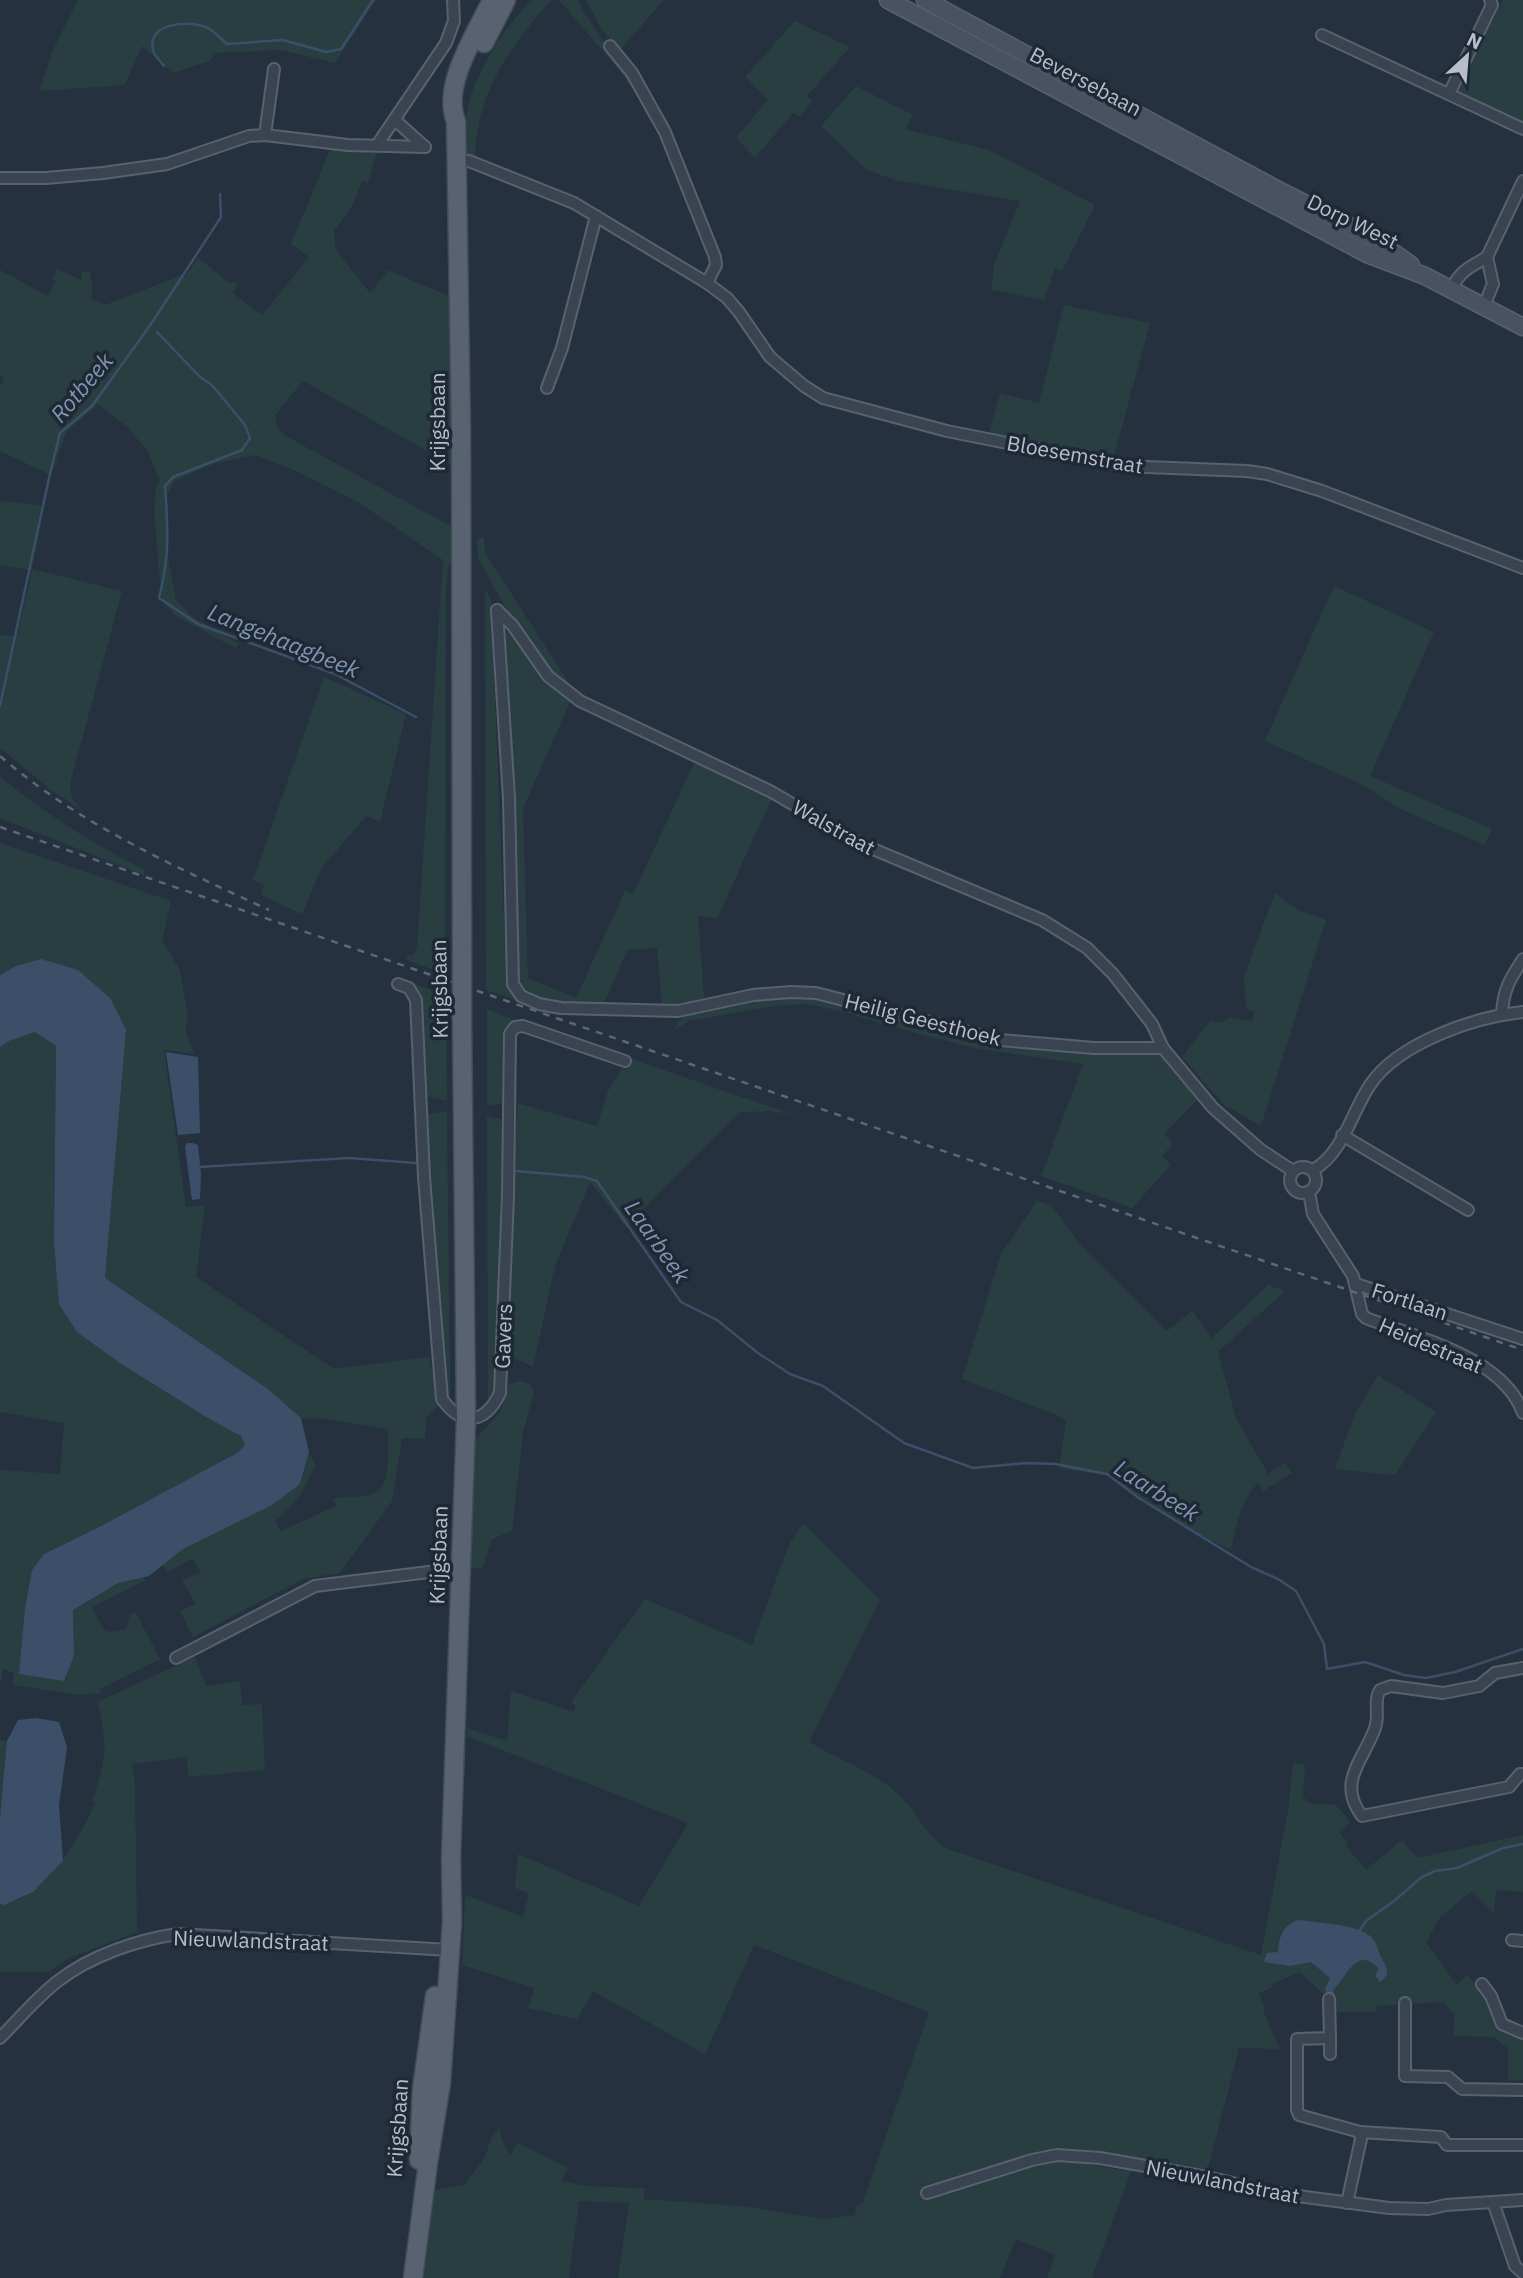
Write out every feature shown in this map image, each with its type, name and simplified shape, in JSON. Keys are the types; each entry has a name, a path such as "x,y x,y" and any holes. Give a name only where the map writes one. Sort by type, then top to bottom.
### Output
{"main road":[{"name":"Krijgsbaan","path":"456,121 452,113 453,88 492,0"},
{"name":"Krijgsbaan","path":"413,2278 446,1949 445,1894 451,1857 466,1419 461,431 456,121 464,86 506,0"},
{"name":"Beversebaan","path":"888,0 1268,193"},
{"name":"Beversebaan","path":"925,0 1268,193"},
{"name":"Dorp West","path":"1268,193 1376,240 1426,276 1523,327"},
{"name":"Krijgsbaan","path":"404,2278 434,2063"}],"street":[{"path":"377,145 446,43 454,21 453,0"},
{"path":"1449,94 1492,5 1490,0"},
{"path":"1322,35 1523,129"},
{"path":"610,46 632,74 665,132 715,257 716,264 707,283"},
{"path":"265,135 274,69"},
{"path":"0,178 57,177 167,163 249,136 265,135 348,145 425,147 395,120"},
{"name":"Bloesemstraat","path":"456,160 469,161 558,196 707,283 739,312 770,357 804,386 823,398 947,431 1122,466 1267,474 1322,491 1523,568"},
{"path":"1484,306 1493,284 1487,257 1523,181"},
{"path":"547,388 562,348 596,216"},
{"path":"1451,289 1460,273 1487,257"},
{"name":"Walstraat","path":"513,984 509,798 497,610 513,626 548,676 580,701 770,791 861,845 1042,920 1064,932 1087,948 1113,974 1152,1024 1163,1048"},
{"path":"1502,1014 1506,988 1523,959"},
{"path":"398,984 409,988 416,1000 420,1107 442,1399 455,1413 466,1419"},
{"name":"Heilig Geesthoek","path":"513,984 521,996 539,1004 561,1008 678,1011 753,995 816,993 1000,1040 1094,1048 1163,1048"},
{"path":"1313,1170 1330,1156 1370,1084 1403,1051 1420,1042 1502,1014 1523,1012"},
{"name":"Gavers","path":"466,1419 477,1418 487,1412 494,1406 500,1393 508,1196 510,1034 515,1027 523,1026 625,1061"},
{"path":"1163,1048 1213,1108 1233,1127 1293,1171"},
{"path":"1342,1135 1468,1210"},
{"path":"1301,1166 1313,1170 1317,1180 1314,1189 1301,1193 1294,1189 1290,1183 1293,1171 1301,1166"},
{"name":"Fortlaan","path":"1309,1192 1314,1214 1356,1284 1523,1339"},
{"name":"Heidestraat","path":"1356,1284 1362,1314 1366,1318 1481,1364 1507,1385 1523,1413"},
{"path":"176,1658 315,1586 453,1569 460,1564"},
{"path":"1523,1668 1495,1673 1479,1686 1443,1693 1391,1686 1380,1690 1376,1699 1378,1715 1375,1728 1353,1772 1352,1798 1362,1816 1509,1787 1523,1774"},
{"name":"Nieuwlandstraat","path":"0,2038 56,1982 75,1969 105,1955 160,1937 177,1934 446,1949"},
{"path":"1482,1984 1494,2002 1502,2024 1523,2034"},
{"path":"1329,1999 1331,2054"},
{"path":"1405,2003 1405,2076 1448,2077 1462,2089 1523,2090"},
{"path":"1330,2038 1297,2039 1299,2115 1360,2132 1441,2137 1447,2145 1523,2145"},
{"path":"1347,2203 1361,2139 1360,2132"},
{"name":"Nieuwlandstraat","path":"928,2193 1032,2160 1057,2155 1100,2158 1275,2193 1390,2208 1428,2209 1446,2205 1523,2200"},
{"path":"1493,2202 1515,2266 1523,2273"}],"green space":[{"path":"78,0 376,0 335,63 281,50 216,53 209,61 173,73 142,46 125,85 39,91 53,50"},
{"path":"533,0 551,0 516,44 496,76 482,111 475,159 467,157 466,125 472,93 493,49"},
{"path":"559,0 577,0 650,112 614,64"},
{"path":"586,0 664,0 619,51 601,28"},
{"path":"1503,0 1523,0 1523,124 1458,91"},
{"path":"795,21 850,47 807,96 813,101 799,117 793,113 755,158 736,138 768,99 745,77"},
{"path":"856,86 913,115 905,129 989,150 1095,205 1062,271 1055,268 1044,300 991,290 994,265 1020,201 895,180 867,170 821,126"},
{"path":"330,150 377,152 368,183 362,181 354,203 334,231 336,250 370,293 388,270 451,297 452,465 303,381 275,415 277,427 284,435 452,527 451,563 446,589 445,974 407,960 407,956 414,955 417,948 443,560 358,502 294,470 255,455 212,464 175,481 165,499 168,557 176,600 194,618 239,644 235,648 173,614 162,601 154,514 156,485 160,482 148,451 127,427 98,404 66,432 51,475 0,451 0,386 4,378 0,375 0,270 48,296 56,282 53,279 57,269 82,280 82,271 90,272 93,290 91,298 105,305 182,275 185,277 198,258 231,284 233,281 238,285 233,293 262,315 309,257 291,244"},
{"path":"1064,305 1150,323 1113,460 989,433 1000,393 1039,403"},
{"path":"0,501 44,506 32,569 122,591 70,784 72,799 84,812 51,790 0,748 0,635 17,636 32,570 0,565"},
{"path":"479,537 484,538 485,553 569,683 579,693 574,693 555,677 508,612 479,560"},
{"path":"1334,586 1434,632 1370,776 1492,829 1485,845 1400,809 1365,786 1265,741"},
{"path":"485,588 491,601 506,970 509,985 517,1000 486,990"},
{"path":"507,632 516,636 547,681 570,702 523,809 528,978 576,998 625,891 633,894 695,761 772,798 717,919 698,915 704,998 676,1006 662,1005 657,948 627,950 604,1004 569,1004 546,1000 526,991 518,983 517,857 503,634"},
{"path":"324,677 406,714 380,822 366,816 321,869 302,914 261,895 264,885 253,880"},
{"path":"0,777 70,828 145,870 144,875 0,818"},
{"path":"0,843 171,901 162,941 180,970 188,1017 185,1029 194,1054 164,1050 186,1207 205,1205 196,1277 334,1369 429,1357 440,1404 426,1418 425,1438 402,1438 392,1501 340,1573 303,1579 193,1637 180,1611 196,1604 182,1580 201,1572 192,1559 167,1572 162,1565 183,1549 300,1485 309,1452 315,1464 300,1495 275,1521 281,1531 336,1506 333,1499 367,1495 378,1490 383,1484 388,1466 388,1429 327,1419 301,1418 268,1389 105,1278 126,1030 0,975"},
{"path":"1275,893 1298,910 1326,920 1261,1126 1224,1105 1182,1057 1211,1020 1222,1023 1229,1017 1252,1021 1254,1012 1246,1009 1244,976"},
{"path":"399,978 446,996 447,1101 425,1096 421,999 412,988 398,983"},
{"path":"783,997 820,998 916,1026 996,1043 1087,1053 1161,1055 1197,1100 1164,1134 1173,1144 1162,1156 1171,1165 1132,1208 1041,1176 1083,1064 974,1048 807,1004 774,1006 689,1021 674,1030 684,1013"},
{"path":"487,1009 518,1022 509,1026 505,1034 502,1103 487,1106"},
{"path":"35,1032 56,1046 54,1243 59,1304 211,1420 241,1436 245,1445 237,1453 44,1554 32,1570 25,1608 20,1674 64,1681 74,1656 73,1610 118,1583 142,1577 146,1580 92,1607 104,1630 109,1632 123,1630 127,1627 130,1615 136,1613 160,1659 100,1689 101,1693 81,1695 13,1685 14,1673 3,1669 0,1686 0,1470 60,1474 64,1423 0,1412 0,1047"},
{"path":"629,1058 791,1114 768,1111 739,1112 626,1227 590,1182 555,1266 533,1367 508,1355 517,1103 597,1126 608,1091"},
{"path":"447,1112 450,1400 446,1398 426,1114"},
{"path":"487,1116 503,1120 496,1391 488,1402"},
{"path":"1037,1201 1051,1205 1086,1251 1167,1331 1192,1311 1212,1338 1268,1285 1285,1291 1218,1352 1236,1418 1268,1474 1285,1462 1292,1473 1263,1491 1258,1483 1252,1490 1240,1514 1231,1550 1185,1527 1109,1476 1059,1468 1066,1421 1057,1415 962,1379 1001,1254"},
{"path":"1378,1375 1436,1412 1395,1475 1335,1469 1353,1418"},
{"path":"520,1381 530,1384 534,1391 523,1433 512,1531 492,1539 482,1569 470,1567 471,1444 501,1411 508,1385"},
{"path":"803,1523 880,1600 809,1742 887,1785 904,1800 933,1838 948,1849 1261,1955 1288,1810 1293,1763 1305,1764 1303,1796 1309,1803 1336,1805 1350,1822 1339,1832 1348,1844 1346,1846 1366,1870 1402,1840 1417,1858 1523,1835 1523,1892 1496,1890 1494,1913 1472,1891 1440,1917 1426,1943 1457,1985 1467,1975 1488,1998 1501,2025 1523,2039 1523,2080 1508,2081 1508,2049 1494,2037 1453,2036 1455,2014 1443,2002 1377,2006 1376,2012 1333,2012 1332,2002 1300,1972 1259,1993 1265,2010 1263,2011 1280,2049 1239,2048 1207,2173 1083,2150 1051,2151 1050,2161 1131,2171 1092,2278 1047,2278 1055,2255 1016,2239 1000,2278 618,2278 629,2203 579,2201 569,2278 424,2278 434,2190 465,2185 485,2157 492,2136 500,2128 502,2141 510,2155 518,2143 568,2168 561,2181 586,2186 645,2188 644,2199 742,2206 823,2219 855,2215 856,2206 863,2202 929,2012 754,1945 705,2054 593,1991 577,2019 528,2008 534,1988 462,1965 465,1895 523,1917 529,1893 515,1888 518,1854 639,1906 688,1823 467,1736 467,1728 507,1741 511,1691 574,1712 576,1706 571,1702 645,1599 752,1645 789,1544"},
{"path":"195,1657 206,1686 240,1681 242,1705 262,1704 265,1770 188,1777 187,1757 132,1764 135,1781 137,1932 69,1958 48,1972 0,1972 0,1904 4,1905 27,1895 44,1881 62,1861 95,1804 92,1801 104,1752 97,1702"},
{"path":"0,1740 7,1741 0,1819"}],"water":[{"path":"41,959 78,970 110,998 126,1030 105,1278 268,1389 301,1418 309,1452 300,1484 272,1505 183,1549 149,1576 118,1583 73,1610 74,1656 64,1681 19,1674 25,1608 32,1570 44,1554 237,1453 245,1445 241,1436 120,1363 77,1332 59,1304 54,1243 56,1046 35,1032 0,1047 0,975 16,966"},
{"path":"166,1052 198,1057 200,1133 178,1135"},
{"path":"187,1143 198,1145 201,1174 200,1199 192,1200 185,1147"},
{"path":"36,1718 59,1722 67,1747 59,1805 63,1861 33,1892 4,1905 0,1904 0,1819 7,1741 18,1720"},
{"path":"1299,1920 1350,1927 1367,1934 1375,1941 1387,1971 1386,1976 1380,1982 1375,1975 1379,1969 1371,1962 1358,1961 1333,1990 1334,1995 1328,1996 1325,1989 1330,1978 1311,1962 1290,1966 1264,1962 1267,1953 1278,1952 1281,1936 1286,1928"}],"waterway":[{"name":"Rotbeek","path":"164,66 154,53 152,43 161,30 179,24 206,27 227,44 283,40 326,52 341,49 373,0"},
{"name":"Rotbeek","path":"0,706 60,433 92,406 151,324 221,217 220,194"},
{"name":"Langehaagbeek","path":"157,332 200,377 212,385 245,425 250,438 242,450 173,477 165,486 167,542 159,598 198,624 335,674 416,717"},
{"name":"Laarbeek","path":"200,1167 349,1158 416,1163"},
{"name":"Laarbeek","path":"516,1171 584,1177 597,1181 681,1302 717,1320 758,1353 790,1374 823,1386 904,1443 973,1468 1027,1463 1055,1464 1107,1474 1139,1498 1251,1567 1278,1579 1296,1591 1324,1644 1327,1669 1365,1662 1404,1675 1426,1678 1455,1672 1523,1649"},
{"path":"1360,1930 1366,1921 1422,1877 1435,1871 1457,1868 1503,1848 1523,1844"}],"railway":[{"path":"0,756 62,803 95,823 163,860 269,910"},
{"path":"0,827 1523,1350"}]}
